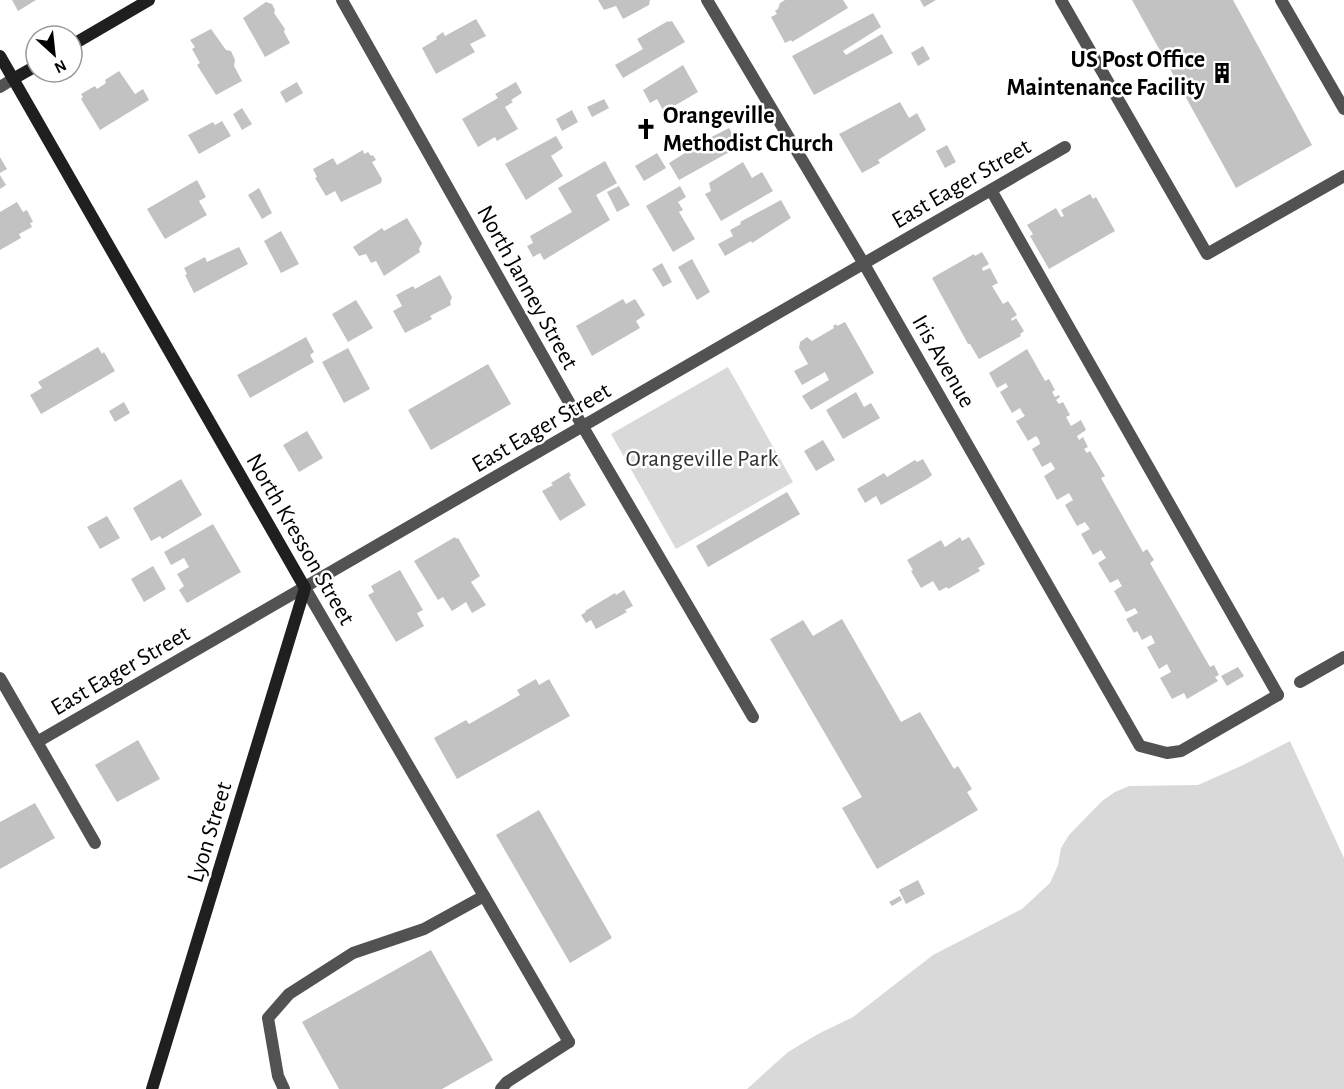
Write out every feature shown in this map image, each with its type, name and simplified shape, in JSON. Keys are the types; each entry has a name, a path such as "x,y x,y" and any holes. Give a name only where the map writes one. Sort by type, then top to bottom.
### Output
{"street":[{"path":"84,38 149,0"},
{"name":"North Janney Street","path":"342,0 583,427 753,717"},
{"name":"Iris Avenue","path":"707,0 864,264 1140,746 1167,753 1181,751 1278,695 991,190"},
{"path":"1061,0 1207,254 1344,176"},
{"path":"1281,0 1344,109"},
{"name":"North Kresson Street","path":"0,56 569,1042 507,1082 501,1089"},
{"path":"0,87 24,73"},
{"name":"East Eager Street","path":"37,742 1065,147"},
{"name":"Lyon Street","path":"152,1089 305,588"},
{"path":"1300,682 1344,657"},
{"path":"0,678 95,843"},
{"path":"284,1089 278,1076 268,1018 289,994 353,953 424,929 484,896"}],"green space":[{"name":"Orangeville Park","path":"728,367 793,482 676,549 611,434"},
{"path":"1290,741 1344,858 1344,1089 747,1089 788,1052 853,1017 933,955 1022,909 1050,883 1058,865 1061,848 1069,835 1102,801 1115,792 1129,786 1198,785"}],"building":[{"path":"12,0 36,0 18,11"},
{"path":"598,0 650,0 649,5 623,19 616,6 604,10"},
{"path":"785,0 843,0 848,8 792,42 791,40 785,43 771,17 777,14 775,11"},
{"path":"920,0 936,0 924,7"},
{"name":"US Post Office Maintenance Facility","path":"1132,0 1233,0 1312,145 1236,188"},
{"path":"266,2 272,4 274,13 285,29 284,32 290,43 265,57 243,18"},
{"path":"873,13 881,27 843,51 846,55 882,34 893,53 814,95 792,56"},
{"path":"476,19 486,36 470,44 475,52 436,74 422,48 437,39 436,37 443,32 445,36"},
{"path":"668,21 672,21 685,42 623,78 615,65 643,49 637,39"},
{"path":"211,29 226,50 231,51 235,60 234,66 242,81 216,95 197,65 200,63 190,40"},
{"path":"923,46 930,59 918,66 911,53"},
{"path":"683,65 698,92 664,112 657,99 650,103 643,90"},
{"path":"119,71 135,94 143,89 149,100 100,130 81,99 83,97 81,94 95,86 97,89 106,83 105,80"},
{"path":"297,82 303,93 286,103 280,92"},
{"path":"516,82 522,93 505,107 518,129 497,141 495,137 478,147 462,119 498,98 495,94"},
{"path":"604,99 609,108 592,117 587,107"},
{"path":"900,102 909,118 917,113 926,130 878,160 880,163 862,173 839,134"},
{"path":"242,108 252,124 242,130 233,114"},
{"path":"572,110 578,122 562,131 556,119"},
{"path":"222,121 231,136 199,154 188,135 213,122 215,125"},
{"path":"729,128 740,146 679,180 669,163 692,147"},
{"path":"556,136 563,148 551,156 563,176 526,200 505,164"},
{"path":"947,145 956,162 945,168 936,151"},
{"path":"363,150 364,154 368,152 376,160 372,162 382,179 381,183 341,202 335,191 326,196 315,178 317,177 313,169 333,158 337,165"},
{"path":"657,153 666,168 644,181 635,166"},
{"path":"0,157 7,169 0,173"},
{"path":"605,161 617,183 596,195 610,220 544,260 540,253 533,257 527,246 533,243 530,236 572,212 558,188"},
{"path":"743,162 752,178 762,172 773,191 721,221 705,194 711,191 709,183"},
{"path":"0,175 6,185 0,189"},
{"path":"197,180 206,197 199,201 207,215 165,239 147,209"},
{"path":"619,186 630,205 617,212 607,192"},
{"path":"680,186 686,197 678,202 683,210 679,212 695,239 673,252 646,206"},
{"path":"259,188 272,213 262,219 248,195"},
{"path":"1090,194 1093,199 1096,197 1115,231 1049,269 1030,236 1033,234 1027,225 1056,208 1061,217 1064,216 1061,210"},
{"path":"781,200 791,218 752,243 751,241 725,256 718,244 733,236 730,230 741,224 740,222"},
{"path":"17,202 23,212 27,210 33,222 30,223 32,227 19,234 21,238 0,250 0,212"},
{"path":"407,218 422,243 420,252 384,276 376,261 371,263 366,254 359,256 353,247 382,228 384,231"},
{"path":"281,231 299,264 281,273 264,241"},
{"path":"239,247 248,264 194,293 184,268 205,257 207,262"},
{"path":"982,252 989,264 982,268 983,271 990,268 998,283 992,286 1003,304 1008,301 1017,315 1011,319 1012,321 1016,318 1024,331 1020,334 1021,336 979,359 968,344 932,278 974,254 975,256"},
{"path":"692,259 710,292 697,300 678,267"},
{"path":"662,263 672,282 663,287 652,269"},
{"path":"440,275 452,297 451,305 430,316 432,319 405,333 393,311 402,306 396,295 413,286 415,289"},
{"path":"623,299 626,304 635,299 645,315 636,321 640,328 592,356 576,326"},
{"path":"356,300 373,328 348,342 332,314"},
{"path":"845,322 874,373 811,410 802,396 829,380 825,372 802,385 794,371 808,364 799,348 800,342 807,337 812,341 834,328 836,324 837,326"},
{"path":"306,337 314,352 310,355 314,362 250,398 237,375"},
{"path":"98,347 102,354 104,352 115,371 41,414 30,395 42,388 38,382"},
{"path":"348,348 370,389 344,403 322,362"},
{"path":"1027,349 1045,381 1049,379 1055,390 1052,392 1055,397 1059,395 1060,397 1056,400 1059,404 1063,402 1070,415 1066,417 1071,426 1081,420 1086,430 1077,436 1079,440 1083,437 1088,447 1084,449 1087,453 1090,451 1105,476 1101,478 1143,552 1147,549 1154,560 1150,563 1210,667 1214,665 1219,675 1215,677 1218,681 1187,699 1184,693 1172,699 1160,678 1171,672 1167,664 1159,669 1147,647 1155,643 1151,635 1142,640 1137,631 1134,633 1126,619 1138,613 1135,608 1126,612 1114,591 1122,586 1118,579 1110,583 1098,563 1106,558 1101,550 1093,555 1081,534 1090,529 1085,522 1077,526 1065,505 1073,500 1069,493 1057,500 1044,476 1055,469 1051,462 1042,467 1032,449 1040,444 1039,440 1036,436 1028,441 1016,421 1025,416 1020,408 1012,413 1000,392 1008,387 1006,383 997,388 989,373"},
{"path":"488,364 511,404 431,450 408,410"},
{"path":"856,392 864,407 871,403 880,418 843,439 826,410"},
{"path":"124,402 130,413 115,422 109,411"},
{"path":"307,431 323,458 299,472 283,445"},
{"path":"823,440 835,460 816,471 804,451"},
{"path":"923,459 932,475 927,479 881,505 876,496 865,503 857,489 884,473 887,477 915,460 917,462"},
{"path":"569,472 571,476 569,477 586,505 560,521 542,491"},
{"path":"181,479 202,515 162,539 160,536 151,541 133,508"},
{"path":"787,492 800,514 708,567 696,546"},
{"path":"107,516 120,538 100,549 87,527"},
{"path":"213,524 241,572 187,603 179,590 184,586 177,574 189,567 184,558 171,565 164,552"},
{"path":"455,537 458,538 480,576 471,582 486,605 472,613 466,602 452,611 443,597 438,600 414,561"},
{"path":"960,537 962,541 969,537 985,564 978,568 980,571 948,589 947,587 939,591 933,581 921,588 907,560 941,540 945,547"},
{"path":"153,566 166,589 144,602 131,579"},
{"path":"400,570 423,610 417,613 424,626 396,642 368,595 374,592 371,586"},
{"path":"624,590 633,606 625,610 627,612 596,629 591,620 586,623 581,615 585,611"},
{"path":"842,619 901,722 920,712 954,769 958,766 972,789 967,792 978,810 877,869 842,808 862,797 770,639 803,620 813,636"},
{"path":"1238,667 1244,676 1227,686 1221,676"},
{"path":"536,679 539,685 549,679 570,716 457,779 434,738 466,720 469,724 520,695 517,690"},
{"path":"138,740 160,779 117,802 95,765"},
{"path":"35,803 55,838 0,869 0,822"},
{"path":"539,810 612,938 570,963 496,835"},
{"path":"918,880 925,894 906,904 899,890"},
{"path":"900,896 902,900 892,906 889,902"},
{"path":"431,950 493,1060 442,1089 339,1089 302,1022"}],"place":[{"name":"US Post Office Maintenance Facility","path":"1222,73"},
{"name":"Orangeville Methodist Church","path":"646,129"}]}
